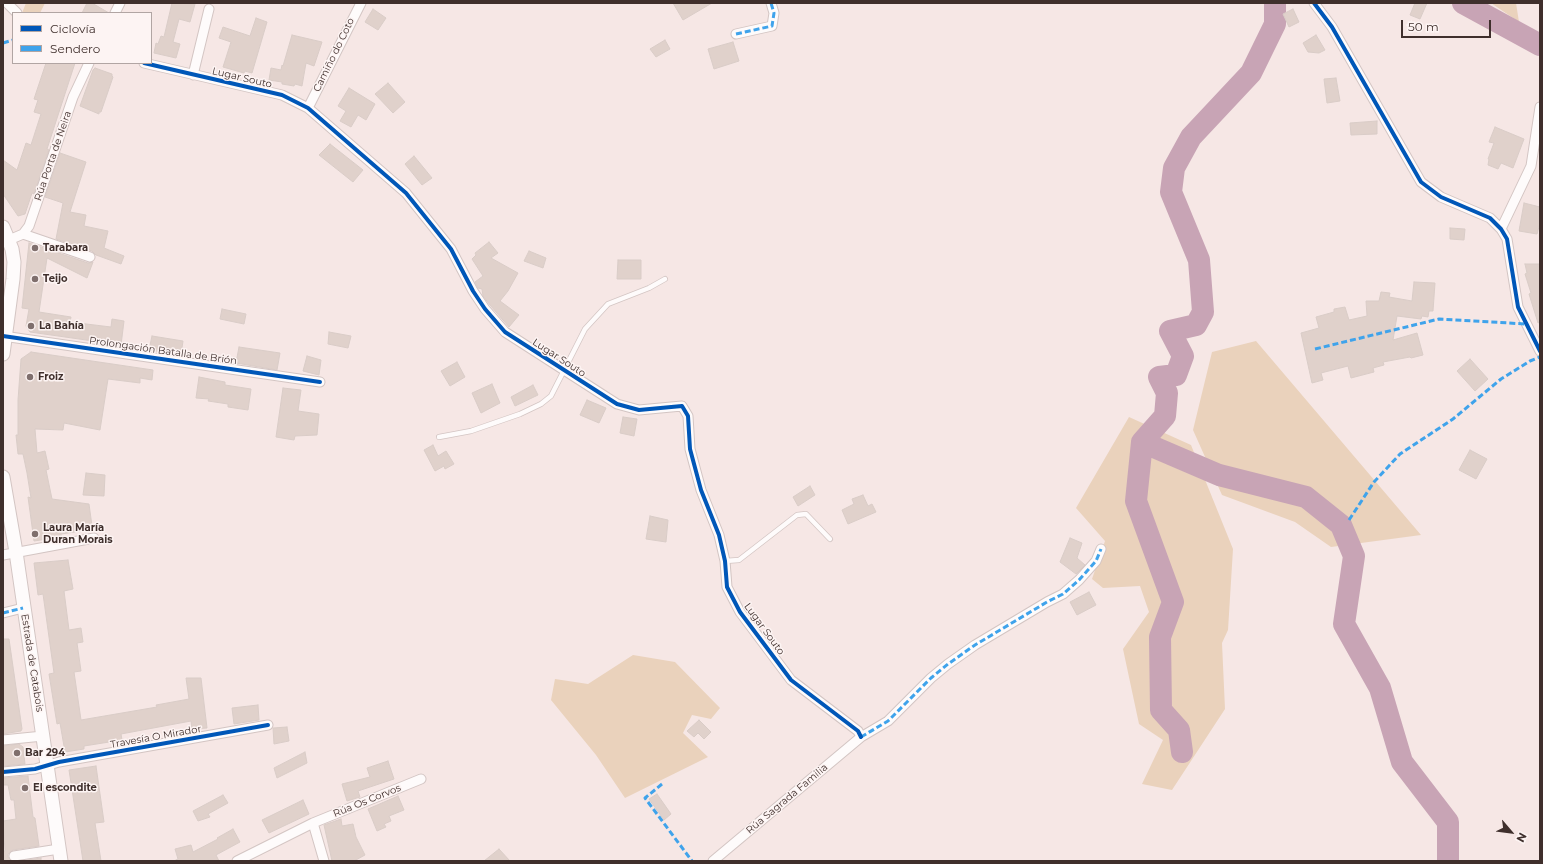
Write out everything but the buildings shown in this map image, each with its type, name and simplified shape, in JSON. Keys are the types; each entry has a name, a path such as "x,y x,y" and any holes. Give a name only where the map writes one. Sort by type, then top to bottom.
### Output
{"main road":[{"path":"3,227 9,240 14,262 3,354"},
{"name":"Estrada de Catabois","path":"3,477 9,554 23,608 60,855"}],"street":[{"path":"7,3 16,12"},
{"path":"116,12 120,3"},
{"name":"Camiño do Coto","path":"308,108 361,3"},
{"path":"736,34 772,26 774,13 771,3"},
{"path":"1314,3 1332,27 1421,182 1440,197 1490,218 1501,229 1507,239 1518,307 1540,351"},
{"path":"193,75 209,9"},
{"name":"Rúa Porta de Neira","path":"23,234 29,226 73,97 89,64"},
{"name":"Lugar Souto","path":"148,64 282,95 308,108 406,193 451,249 473,291 485,309 505,332 617,404 639,410 682,406 688,416 690,449 702,490 719,535 727,587 740,612 792,680 858,731 861,737"},
{"path":"1501,229 1531,166 1540,107"},
{"path":"9,240 23,234 90,257"},
{"name":"Prolongación Batalla de Brión","path":"4,336 320,382"},
{"path":"9,554 94,538"},
{"name":"Rúa Sagrada Familia","path":"713,861 861,737 888,721 931,678 948,664 993,634 1063,594 1079,580 1096,561 1101,549"},
{"path":"3,613 23,608"},
{"name":"Travesía O Mirador","path":"3,772 35,769 47,765 268,725"},
{"path":"3,740 43,736"},
{"name":"Rúa Os Corvos","path":"237,861 312,823 420,779"},
{"path":"312,823 324,861"},
{"name":"Estrada de Catabois","path":"14,856 60,855"}],"lane":[{"path":"439,437 471,431 520,414 541,404 551,396 585,329 608,304 649,288 665,279"},
{"path":"724,561 739,560 797,515 806,514 830,538"}],"shaded area":[{"path":"26,3 45,3 40,12 22,12"},
{"path":"1491,3 1516,3 1519,22"},
{"path":"1256,341 1421,535 1331,547 1295,522 1222,495 1193,430 1212,352"},
{"path":"1129,417 1191,445 1233,549 1228,630 1222,643 1225,709 1172,790 1142,784 1163,740 1139,724 1123,649 1149,612 1140,586 1103,588 1092,579 1105,541 1076,508"},
{"path":"633,655 675,662 720,708 711,719 692,715 683,733 708,757 625,798 596,755 551,700 555,679 588,684"}],"waterway":[{"path":"1182,752 1179,730 1161,710 1160,637 1173,602 1136,501 1142,442 1165,416 1167,393 1159,377 1176,375 1183,356 1170,331 1196,325 1203,312 1199,260 1171,192 1174,168 1191,137 1251,73 1275,24 1275,3"},
{"path":"1463,3 1540,45"},
{"path":"1142,442 1219,475 1306,497 1341,525 1354,556 1344,624 1380,688 1402,762 1448,822 1448,861"}],"marked path":[{"path":"736,34 772,26 774,13 771,3"},
{"path":"3,43 12,40"},
{"path":"1315,349 1439,319 1526,324"},
{"path":"1349,520 1374,482 1400,454 1453,419 1501,379 1530,361 1540,357"},
{"path":"861,737 888,721 931,678 948,664 975,645 1063,594 1079,580 1096,561 1101,549"},
{"path":"3,613 23,608"},
{"path":"662,784 645,798 692,861"}],"cycle path":[{"path":"1314,3 1332,27 1421,182 1441,197 1490,218 1501,229 1507,239 1518,307 1540,351"},
{"path":"148,64 282,95 308,108 406,193 451,249 473,291 485,309 505,332 617,404 639,410 682,406 688,416 690,449 701,490 719,535 725,561 727,587 740,612 791,680 858,731 861,737"},
{"path":"3,336 320,382"},
{"path":"3,772 35,769 59,762 268,725"}],"place":[{"name":"Tarabara","path":"35,248"},
{"name":"Teijo","path":"35,279"},
{"name":"La Bahía","path":"31,326"},
{"name":"Froiz","path":"30,377"},
{"name":"Laura María Duran Morais","path":"35,534"},
{"name":"Bar 294","path":"17,753"},
{"name":"El escondite","path":"25,788"}]}
